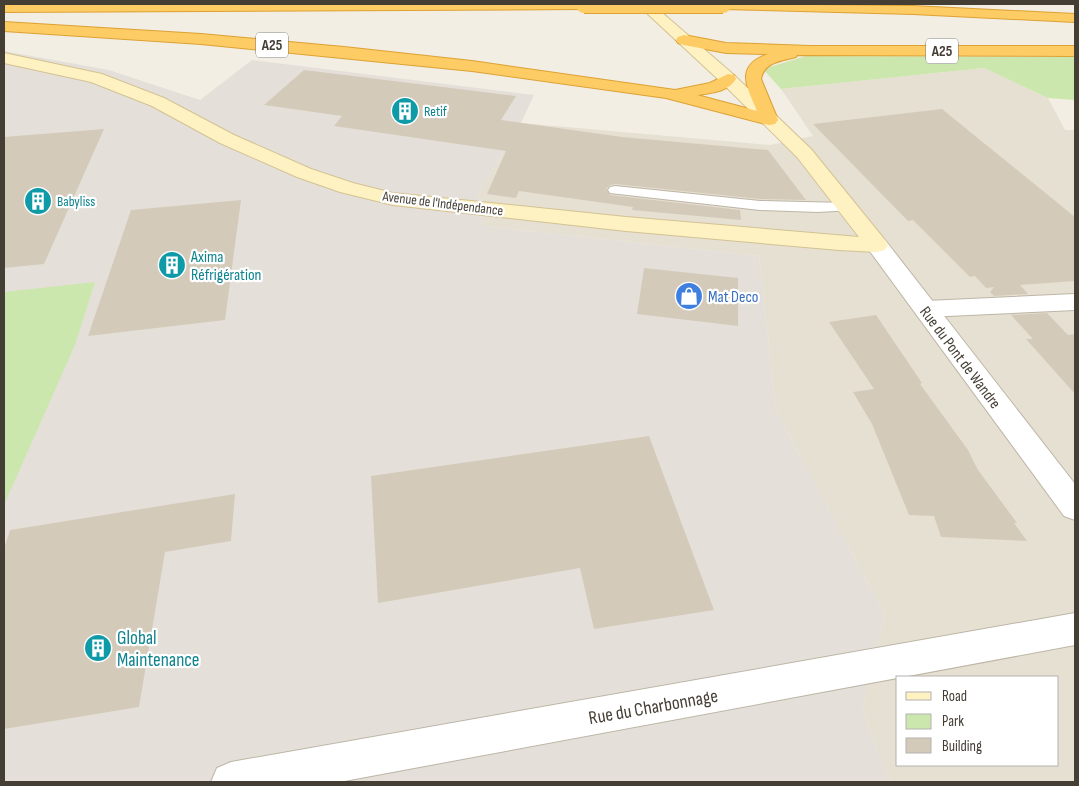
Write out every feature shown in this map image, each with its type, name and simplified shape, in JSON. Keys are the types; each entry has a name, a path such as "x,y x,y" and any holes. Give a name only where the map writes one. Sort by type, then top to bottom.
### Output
{"highway":[{"path":"4,8 723,5 913,10 1075,18"},
{"name":"A25","path":"4,26 144,34 344,52 472,66 667,94 769,120"},
{"name":"A25","path":"684,40 726,48 810,51 1075,51"},
{"name":"A25","path":"769,120 753,79 756,68 766,60 810,51"},
{"name":"A25","path":"667,94 704,90 715,87 728,79"}],"main road":[{"name":"Rue du Pont de Wandre","path":"644,4 728,79 804,153 877,245"},
{"name":"Avenue de l'Indépendance","path":"4,58 96,78 158,102 227,139 304,172 347,188 393,199 655,227 877,245"}],"street":[{"name":"Rue du Pont de Wandre","path":"877,245 1075,507"},
{"path":"926,309 1075,302"},
{"name":"Rue du Charbonnage","path":"231,782 1075,630"}],"lane":[{"path":"615,190 744,204 812,208 847,207"}],"shaded area":[{"path":"4,51 109,70 200,100 252,60 534,95 521,123 478,194 483,226 759,256 776,410 885,615 862,710 890,782 4,782"},
{"path":"984,68 1048,98 1065,130 1075,130 1075,782 890,782 862,710 885,615 776,410 759,256 483,226 478,194 521,123 770,145 813,136 781,89"}],"green space":[{"path":"806,56 1075,57 1075,100 1048,98 984,68 781,89 763,69"},
{"path":"95,282 75,345 4,505 4,292"}],"building":[{"path":"304,70 516,96 501,120 622,137 768,150 806,200 760,199 615,184 610,185 606,189 610,195 740,210 741,220 632,210 633,207 519,191 516,198 487,194 506,151 334,126 342,116 264,105"},
{"path":"942,109 1075,217 1075,281 1020,285 1028,294 994,296 990,292 994,287 986,288 975,276 970,277 913,220 908,221 813,124"},
{"name":"Babyliss","path":"104,129 44,264 4,268 4,137"},
{"name":"Axima Réfrigération","path":"241,200 225,320 88,336 131,210"},
{"name":"Mat Deco","path":"644,268 738,278 738,326 637,314"},
{"path":"1047,313 1068,335 1075,334 1075,394 1026,339 1033,339 1011,315"},
{"path":"876,315 922,383 920,384 968,450 978,470 1017,523 1014,523 1027,541 941,537 934,516 909,515 872,424 853,392 874,389 829,322"},
{"path":"649,436 714,610 594,629 580,568 378,603 371,476"},
{"path":"235,494 231,541 165,552 139,707 4,729 4,549 10,530"}],"place":[{"name":"Retif","path":"405,111"},
{"name":"Babyliss","path":"38,201"},
{"name":"Axima Réfrigération","path":"172,265"},
{"name":"Mat Deco","path":"689,296"},
{"name":"Global Maintenance","path":"98,648"}]}
